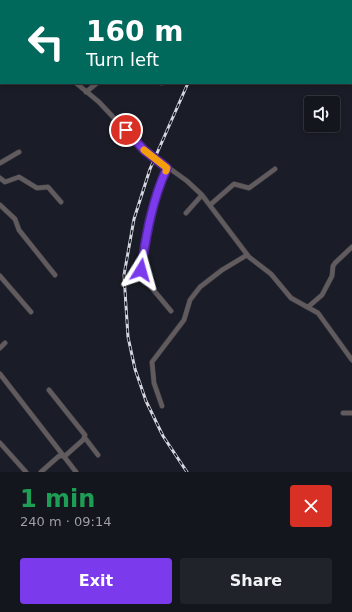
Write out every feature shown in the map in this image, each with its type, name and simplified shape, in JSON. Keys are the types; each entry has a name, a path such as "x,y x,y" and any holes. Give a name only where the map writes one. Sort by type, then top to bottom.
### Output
{"street":[{"path":"77,84 99,102 144,150 187,181 202,195 247,255 271,274 290,297 318,313 352,360"},
{"path":"86,92 96,84"},
{"path":"0,163 19,152"},
{"path":"167,168 154,202 141,275 172,311"},
{"path":"210,205 234,184 249,188 275,169"},
{"path":"0,178 5,182 19,177 37,188 48,187 61,202"},
{"path":"186,213 202,195"},
{"path":"0,205 15,219 18,229 55,275"},
{"path":"308,307 322,295 332,276 335,262 352,247"},
{"path":"162,406 154,383 152,362 184,320 190,300 200,287 222,270 247,255"},
{"path":"0,276 31,312"},
{"path":"0,348 5,343"},
{"path":"0,374 76,472"},
{"path":"49,390 84,433 84,438 98,455"},
{"path":"343,413 352,413"},
{"path":"41,472 59,456 65,456 84,438"},
{"path":"0,443 26,472"}],"railway":[{"path":"187,472 163,436 146,401 135,369 128,337 124,275 134,219 150,169 188,84"}],"slow traffic":[{"path":"144,150 167,168 166,171"}],"route":[{"path":"126,130 144,150 167,168 154,202 141,270"}]}
